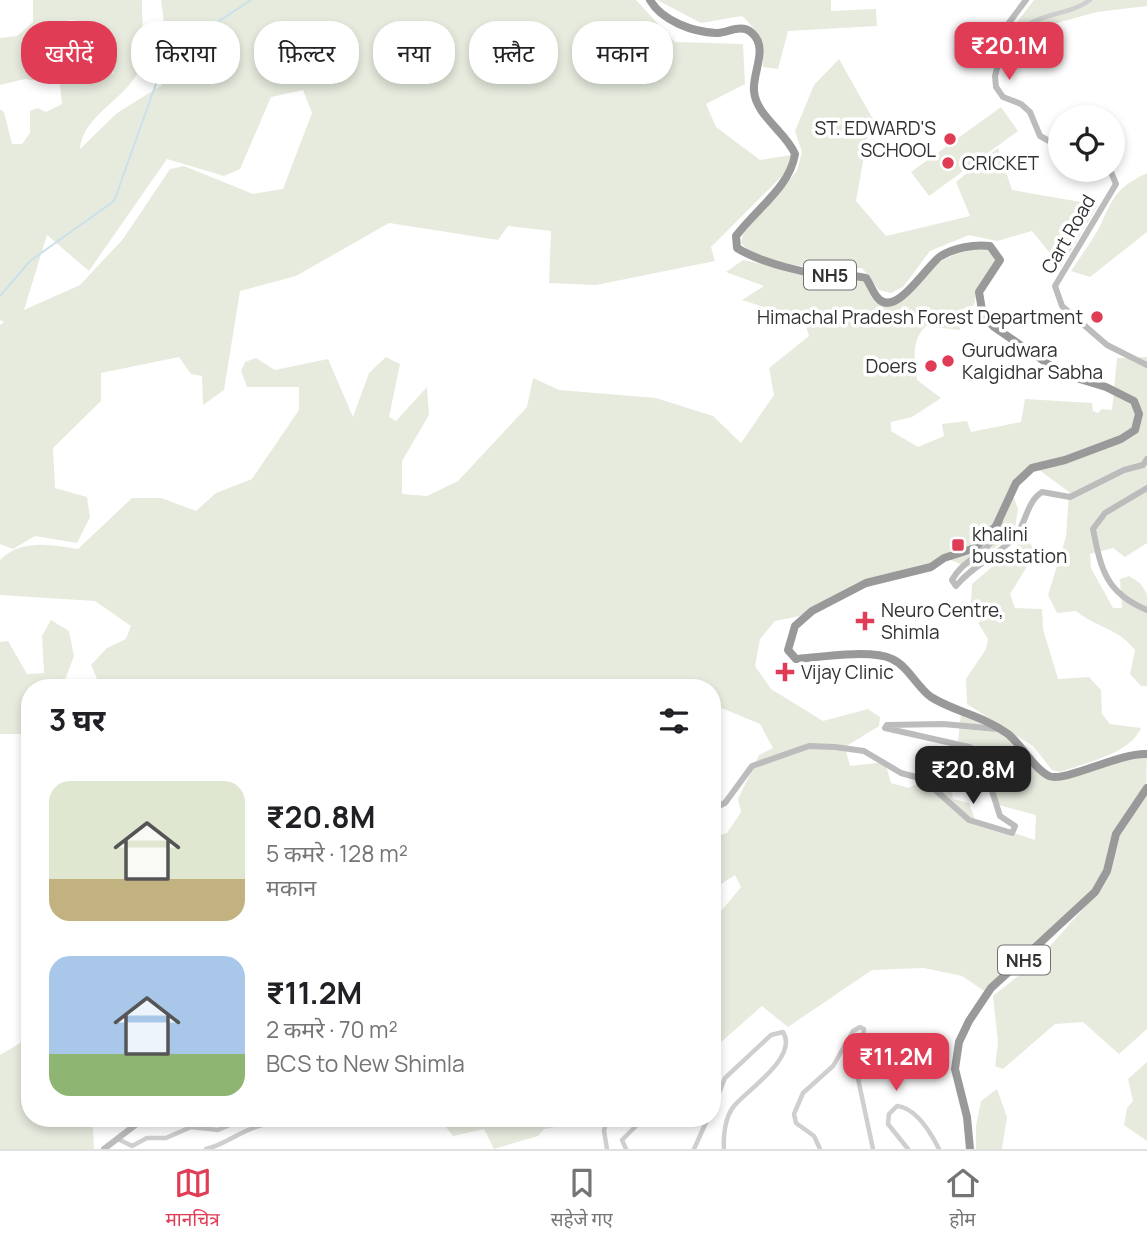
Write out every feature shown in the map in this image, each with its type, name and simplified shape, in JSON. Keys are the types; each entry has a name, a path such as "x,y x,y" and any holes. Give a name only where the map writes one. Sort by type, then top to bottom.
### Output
{"highway":[{"name":"NH5","path":"650,0 654,7 692,30 719,33 744,29 754,34 758,43 760,55 754,92 768,118 795,154 789,175 736,236 737,248 778,264 838,276 855,274 866,278 877,297 884,301 895,300 907,294 930,264 941,256 971,246 989,246 1000,260 979,292 978,303 983,316 994,327 1063,374 1105,387 1134,401 1139,414 1135,430 1121,439 1065,460 1032,468 1016,483 1000,518 975,548 944,558 931,567 866,583 812,611 795,626 788,650 796,659 858,654 892,659 930,697 1000,729 1048,776 1058,778 1132,753 1147,754"},
{"name":"NH5","path":"970,1149 967,1117 956,1086 955,1069 959,1042 969,1021 991,988 1095,892 1107,871 1116,834 1147,788"}],"main road":[{"path":"1026,0 1008,24 1003,38 996,87 1003,97 1030,112 1040,136 1048,140"},
{"name":"Cart Road","path":"1115,182 1055,286 1062,306 1107,345 1147,365"},
{"path":"1000,518 1000,531 993,542 956,571 952,580 956,586 967,573 1016,537 1033,498 1042,492 1070,497 1124,470 1143,465 1147,460"},
{"path":"1147,488 1105,513 1093,528 1098,556 1114,592 1147,610"},
{"path":"721,805 752,766 809,746 835,747 864,751 897,771 923,779 969,820 1012,832 1015,826 1000,816 980,753 965,746 887,730 885,727 943,724 1000,729"},
{"path":"104,1149 120,1140 134,1127"}],"street":[{"path":"1003,38 1014,41 1020,29 1037,19 1077,9 1090,0"},
{"path":"820,1149 814,1136 796,1123 795,1111 803,1093 833,1066 853,1031 860,1027 864,1028 864,1036 857,1074 873,1149"},
{"path":"721,1088 725,1078 771,1035 783,1032 785,1044 766,1078 734,1106 729,1115 724,1149"},
{"path":"908,1149 888,1124 889,1114 897,1106 910,1111 929,1131 939,1149"},
{"path":"120,1140 132,1146 147,1138 166,1138 191,1127 218,1130 225,1127"},
{"path":"206,1149 228,1143 242,1132 256,1127"},
{"path":"605,1127 607,1149"},
{"path":"626,1149 622,1140 635,1127"},
{"path":"694,1149 704,1127"}],"shaded area":[{"path":"33,0 142,0 143,21 131,21 131,82 90,125 83,136 80,149 117,113 162,84 240,84 240,21 164,21 161,0 636,0 656,21 572,21 572,84 673,84 673,40 743,44 745,84 706,104 716,127 760,160 791,155 788,170 711,247 715,261 596,285 549,283 551,231 508,226 498,240 389,223 296,276 240,291 224,390 203,405 202,376 191,374 179,357 101,373 101,401 53,448 55,488 87,497 90,517 77,543 35,536 13,549 0,544 0,325 4,322 0,320 0,109 4,112 12,144 22,144 30,133 30,111 38,108 46,112 62,104 60,84 117,84 117,21 33,21","holes":["303,90 312,113 283,189 253,194 184,166 170,169 123,239 80,285 24,310 47,235 89,271 167,159 224,176 240,169 271,97"]},
{"path":"657,0 831,0 831,11 876,9 877,26 788,31 778,69 763,67 760,39 742,16 701,23"},
{"path":"1034,0 1147,0 1147,6 1097,12 1053,24 1035,49 1007,49 1011,30"},
{"path":"21,32 21,80 0,85 0,38 17,36"},
{"path":"839,59 874,121 889,121 890,131 868,133 856,201 886,236 970,216 956,182 998,148 1012,190 1098,205 1061,267 1032,231 997,241 969,235 930,251 903,287 891,293 879,290 862,268 798,266 765,258 741,243 743,234 797,171 802,152 795,131 814,85"},
{"name":"CRICKET","path":"1001,107 1018,131 929,196 911,172"},
{"path":"1147,173 1147,232 1090,277 1071,271 1118,193"},
{"path":"989,248 997,260 977,291 974,305 961,310 960,330 926,326 916,344 917,380 941,398 912,417 891,422 891,431 918,447 944,436 942,424 967,421 971,432 1021,422 1025,399 1092,403 1093,411 1098,413 1102,409 1112,410 1117,358 1147,357 1147,543 1125,557 1113,548 1090,554 1091,568 1113,608 1122,608 1120,579 1129,576 1140,583 1147,594 1147,686 1141,686 1130,674 1135,650 1122,637 1076,611 1057,613 1048,595 1066,537 1069,492 1031,464 1010,487 1018,509 1014,534 968,567 943,557 931,566 865,581 800,616 775,621 760,639 755,666 771,689 823,721 868,709 880,717 879,726 845,747 850,766 885,762 891,783 909,788 947,767 953,799 969,803 975,820 1035,840 1036,815 998,805 989,752 958,741 961,713 1010,737 1048,777 1133,754 1147,756 1146,787 1115,834 1105,871 1094,892 1033,958 989,994 962,976 924,968 872,970 788,1027 762,1006 721,1042 721,911 741,887 735,875 721,884 721,835 727,833 741,812 738,799 759,755 773,748 760,724 721,708 721,679 97,679 91,665 107,648 126,639 131,626 95,601 0,595 0,560 17,548 37,545 78,549 132,498 161,498 196,511 216,493 252,479 299,410 299,387 247,387 241,371 245,362 256,358 275,370 328,359 353,417 369,373 386,357 400,364 389,417 396,421 427,387 429,415 402,461 402,494 427,496 458,481 527,407 533,378 559,390 656,398 713,416 741,443 774,395 769,368 809,336 804,320 742,300 764,286 726,272 743,260 837,279 865,280 876,299 896,302 937,264 958,253"},
{"path":"1026,538 1036,552 1010,594 1015,608 1042,609 1043,629 1058,679 1089,677 1101,690 1102,714 1110,724 1141,728 1127,745 1117,751 1060,772 1052,770 1033,746 967,704 966,679 986,649 988,639 978,623 987,614 971,603 972,584"},
{"path":"51,620 69,631 74,656 65,679 21,679 21,734 0,734 0,642 8,641 27,674 44,673 42,636"},
{"path":"1147,791 1147,1029 1119,1054 1083,1022 1055,1024 1003,1069 995,1066 998,1043 993,996 1037,961 1097,893 1118,835"},
{"path":"21,1042 21,1127 92,1127 94,1149 0,1149 0,1055"},
{"path":"1147,1062 1147,1141 1124,1125 1127,1108 1133,1101 1128,1079"},
{"path":"997,1089 1007,1117 1002,1149 976,1149 976,1126 981,1101"},
{"path":"446,1127 555,1127 544,1129 538,1136 494,1149 484,1129 453,1136"}],"waterway":[{"path":"0,296 30,261 114,201 166,56 251,0"}],"place":[{"name":"ST. EDWARD'S SCHOOL","path":"950,139"},
{"name":"CRICKET","path":"948,163"},
{"name":"Himachal Pradesh Forest Department","path":"1097,317"},
{"name":"Gurudwara Kalgidhar Sabha","path":"948,361"},
{"name":"Doers","path":"931,366"},
{"name":"khalini busstation","path":"958,545"},
{"name":"Neuro Centre, Shimla","path":"865,621"},
{"name":"Vijay Clinic","path":"785,672"}]}
